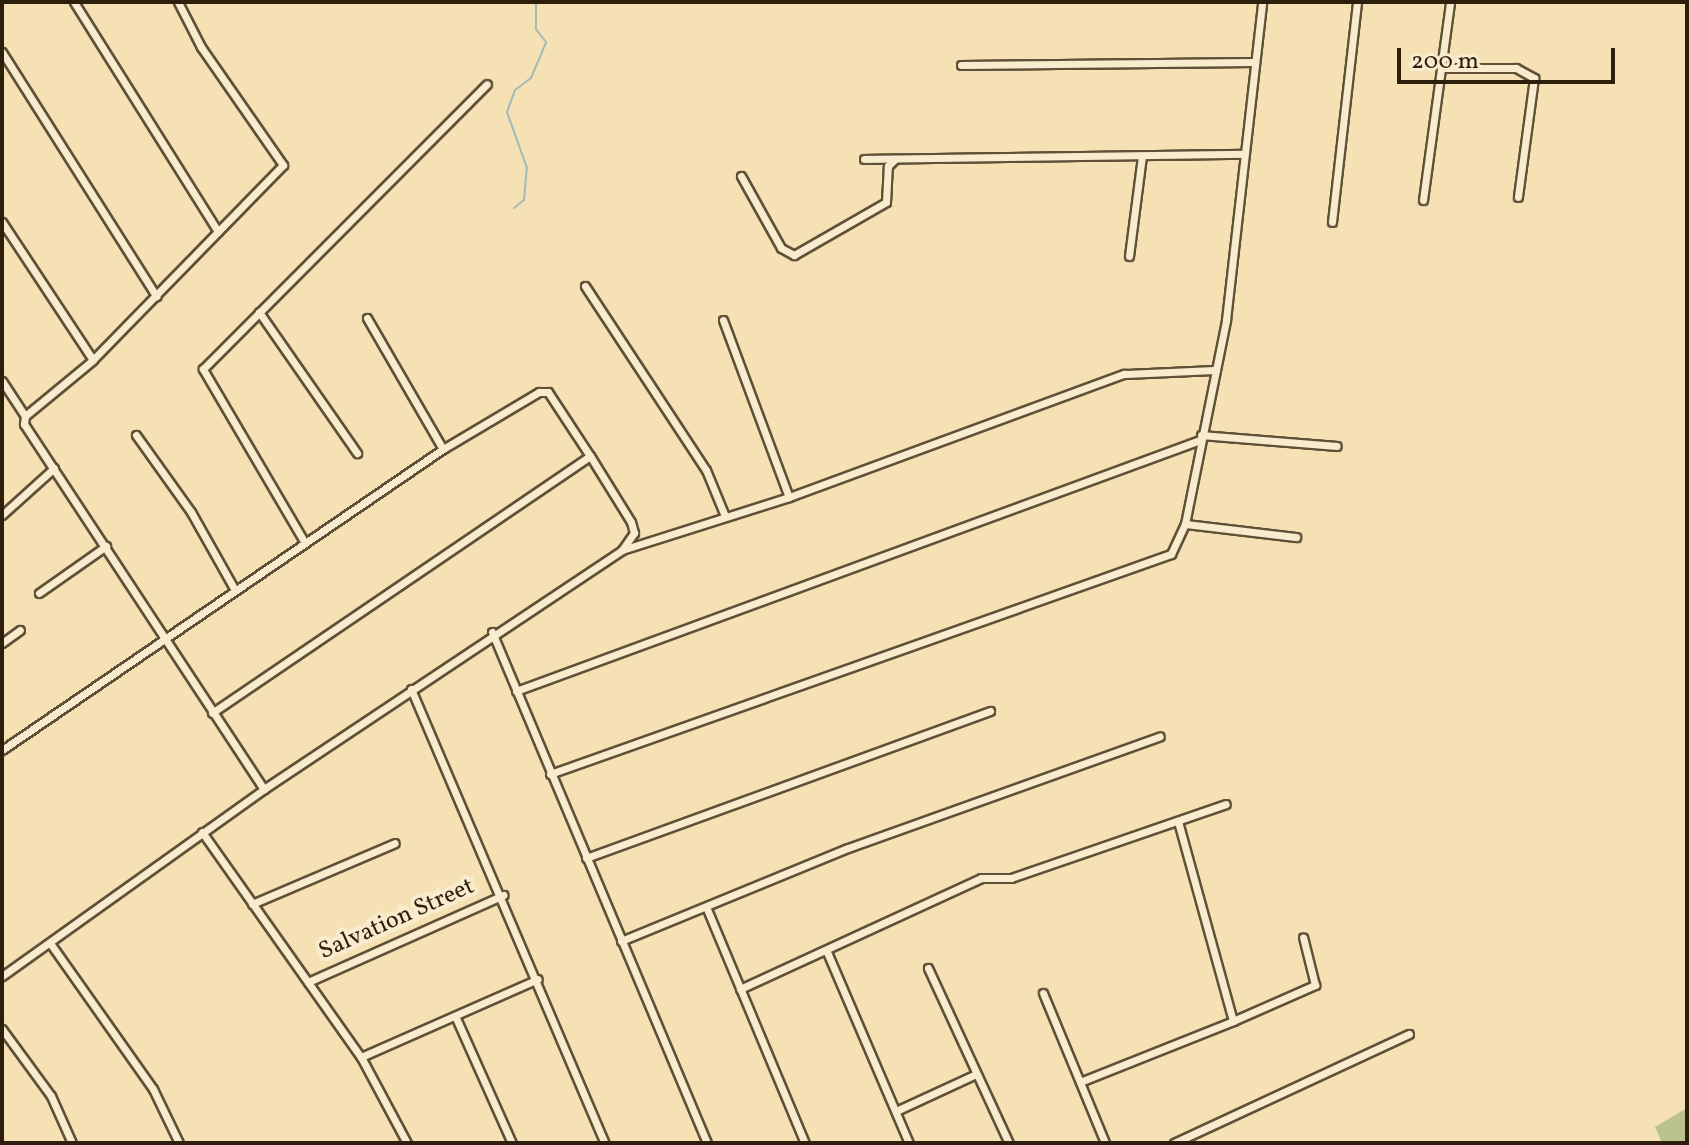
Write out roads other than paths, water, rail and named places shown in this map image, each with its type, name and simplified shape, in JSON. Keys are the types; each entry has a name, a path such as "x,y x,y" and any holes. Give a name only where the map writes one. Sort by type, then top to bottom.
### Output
{"street":[{"path":"74,2 218,232"},
{"path":"25,416 93,360 283,165 201,47 178,2"},
{"path":"550,774 1171,554 1185,524 1200,437 1226,320 1262,2"},
{"path":"1332,222 1357,2"},
{"path":"1423,200 1444,68 1450,2"},
{"path":"2,52 156,296"},
{"path":"961,65 1020,68 1254,62"},
{"path":"1444,68 1516,68 1534,78 1518,197"},
{"path":"305,543 203,374 259,312 487,84"},
{"path":"864,159 1243,154"},
{"path":"1129,256 1142,156"},
{"path":"741,176 781,248 794,255 886,202 888,166 895,159"},
{"path":"2,222 93,360"},
{"path":"585,286 706,470 725,516"},
{"path":"259,312 357,453"},
{"path":"367,318 443,449"},
{"path":"723,320 789,497"},
{"path":"2,976 202,832 492,632 622,550 789,497 1124,374 1216,370"},
{"path":"2,381 25,416 24,424 264,789"},
{"path":"2,750 443,449 539,392 548,392 631,522 634,533 622,550"},
{"path":"136,435 191,512 235,590"},
{"path":"516,691 1200,437 1337,446"},
{"path":"212,713 590,456"},
{"path":"2,515 54,468"},
{"path":"1185,524 1296,537"},
{"path":"39,593 106,546"},
{"path":"2,643 20,630"},
{"path":"492,632 707,1143"},
{"path":"411,689 503,895 605,1143"},
{"path":"586,858 942,724 990,711"},
{"path":"621,941 707,909 848,848 1160,736"},
{"path":"740,989 827,952 981,878 1011,878 1226,804"},
{"path":"1178,822 1233,1021"},
{"path":"202,832 361,1057 407,1143"},
{"path":"252,904 395,843"},
{"name":"Salvation Street","path":"308,982 503,895"},
{"path":"707,909 805,1143"},
{"path":"1080,1082 1315,985 1303,937"},
{"path":"50,943 153,1089 179,1143"},
{"path":"827,952 909,1143"},
{"path":"928,968 1009,1143"},
{"path":"361,1057 456,1018 538,979"},
{"path":"1043,993 1105,1143"},
{"path":"456,1018 512,1143"},
{"path":"2,1029 51,1096 72,1143"},
{"path":"1174,1143 1409,1034"},
{"path":"896,1111 976,1074"}],"waterway":[{"path":"514,208 524,200 527,168 507,112 515,90 531,78 546,42 536,29 536,2"}]}
